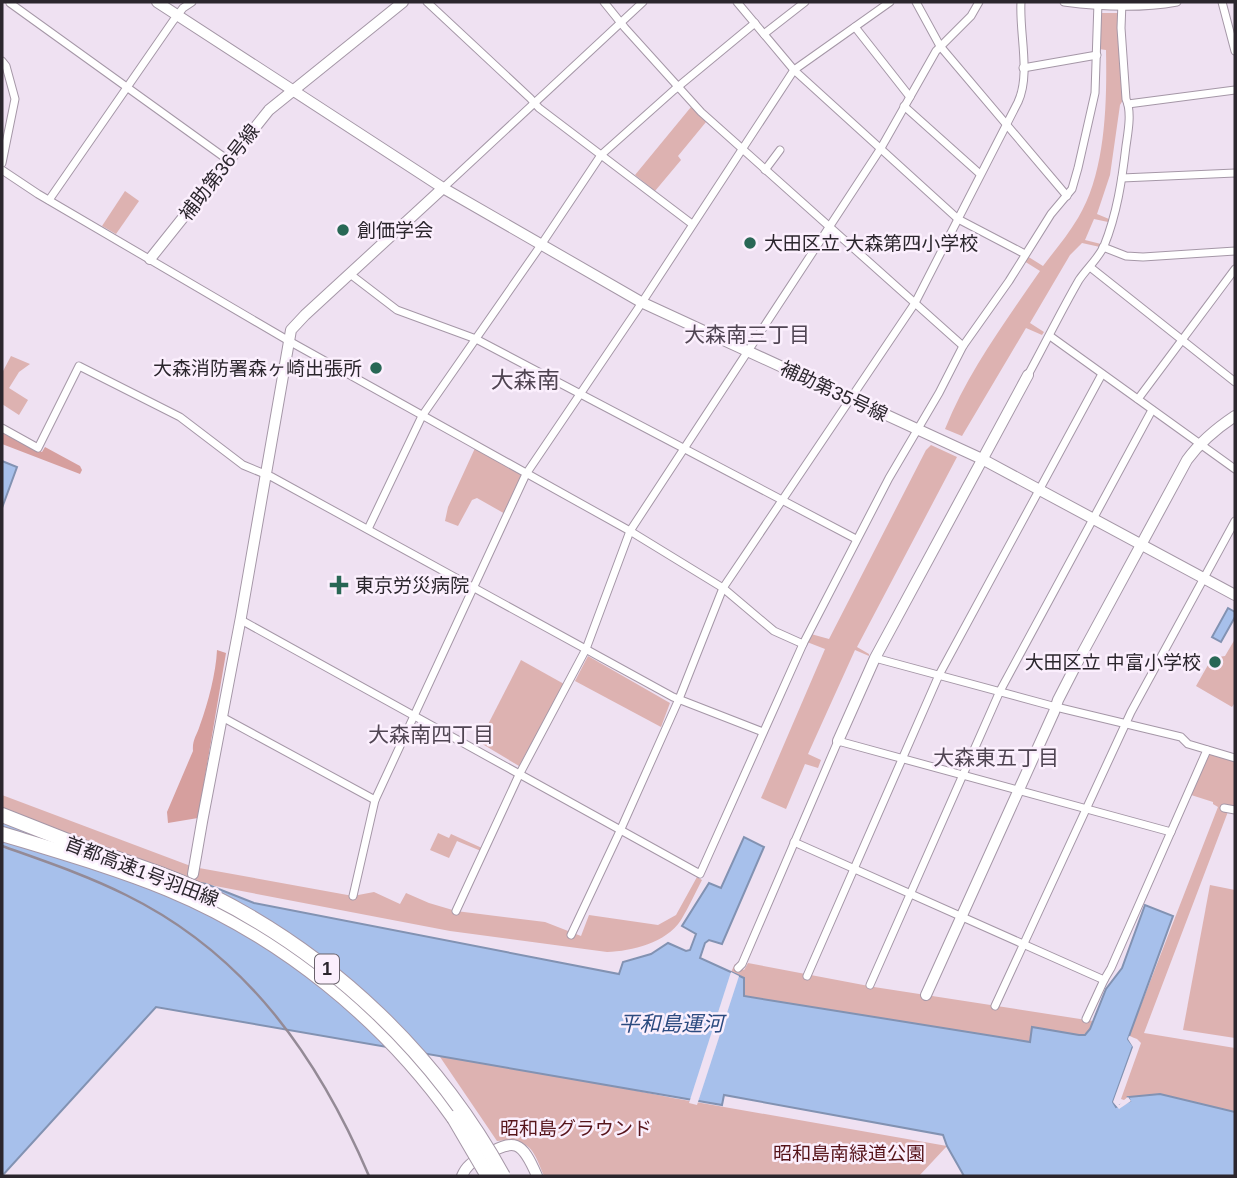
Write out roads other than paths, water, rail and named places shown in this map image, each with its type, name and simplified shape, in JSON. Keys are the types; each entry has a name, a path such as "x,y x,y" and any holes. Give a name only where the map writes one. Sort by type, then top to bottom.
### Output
{"highway":[{"path":"2,815 83,847"},
{"name":"首都高速1号羽田線","path":"2,823 83,847 175,880 243,912 306,953 360,995 431,1070 476,1130 503,1176"},
{"name":"首都高速1号羽田線","path":"2,834 170,890 237,923 300,964 350,1004 407,1060 454,1118 488,1176"},
{"path":"476,1130 511,1176"}],"street":[{"name":"補助第35号線","path":"157,2 443,188 641,303 982,459 1235,595"},
{"path":"49,200 177,15 192,2"},
{"name":"補助第36号線","path":"150,259 269,110 403,2"},
{"path":"427,2 534,103 692,224"},
{"path":"604,2 701,112 962,346"},
{"path":"193,874 241,621 291,330 643,2"},
{"path":"737,2 794,70 958,219 1025,254"},
{"path":"764,34 805,2"},
{"path":"353,896 375,800 526,474 794,70 890,2"},
{"path":"916,2 939,44 1067,196"},
{"path":"456,911 519,775 586,649 630,531 880,148 939,44 971,16 979,2"},
{"path":"571,934 620,831 723,589 915,303 1023,91 1021,2"},
{"path":"1064,2 1099,5 1159,5 1177,2"},
{"path":"1222,2 1235,51"},
{"path":"10,3 228,160"},
{"path":"241,621 701,874 803,644 889,478 939,393 962,346 1009,281 1051,214 1072,189 1095,93 1099,5"},
{"path":"738,968 875,658 1080,279 1103,247 1122,178 1128,129 1121,5"},
{"path":"368,529 422,416 601,155 755,23"},
{"path":"855,27 909,97"},
{"path":"1023,68 1097,55"},
{"path":"2,61 6,66 15,99 2,163"},
{"path":"1128,104 1235,89"},
{"path":"904,106 980,174"},
{"path":"765,170 780,150"},
{"path":"2,170 289,341 630,531 723,589 774,631 803,644"},
{"path":"1122,178 1235,173"},
{"path":"1103,247 1126,256 1143,257 1235,251"},
{"path":"1090,267 1235,382"},
{"path":"1138,399 1235,269"},
{"path":"350,274 397,310 476,339 856,539"},
{"path":"1050,336 1235,469"},
{"path":"2,428 38,448 79,366 180,417 243,465 265,473 673,697 763,732"},
{"path":"807,976 939,676 1102,374"},
{"path":"870,985 1000,691 1152,410"},
{"path":"926,995 1058,700 1140,544 1187,460 1200,444 1235,416"},
{"path":"995,1006 1125,724 1235,521"},
{"path":"875,658 1056,707 1181,737 1188,744 1235,758"},
{"path":"222,717 375,800"},
{"path":"838,741 1171,832"},
{"path":"1086,1019 1207,750"},
{"path":"1224,808 1235,810"},
{"path":"793,842 1104,980"},
{"path":"461,1176 469,1164 507,1144 524,1151 537,1176"}],"water":[{"path":"2,461 17,467 2,508"},
{"path":"1228,608 1235,612 1235,617 1221,642 1212,637"},
{"name":"平和島運河","path":"2,809 189,881 206,884 254,903 619,974 623,962 651,954 668,943 686,951 690,950 696,934 682,926 709,883 721,888 744,837 764,847 722,944 709,940 705,943 700,958 744,978 744,996 1030,1042 1032,1027 1085,1035 1106,989 1122,968 1145,905 1173,916 1128,1039 1133,1046 1113,1102 1116,1107 1130,1101 1128,1097 1160,1094 1235,1112 1235,1176 964,1176 943,1135 724,1095 722,1105 156,1007 2,1176"}],"railway":[{"path":"2,846 126,895 169,919 207,947 242,978 301,1050 349,1132 369,1176"}],"place":[{"name":"創価学会","path":"343,230"},
{"name":"大田区立 大森第四小学校","path":"750,243"},
{"name":"大森消防署森ヶ崎出張所","path":"376,368"},
{"name":"東京労災病院","path":"339,585"},
{"name":"大田区立 中富小学校","path":"1215,662"}],"district":[{"name":"大森南三丁目","path":"747,335"},
{"name":"大森南","path":"525,380"},
{"name":"大森南四丁目","path":"431,735"},
{"name":"大森東五丁目","path":"996,758"}],"park label":[{"name":"昭和島グラウンド","path":"576,1128"},
{"name":"昭和島南緑道公園","path":"849,1153"}]}
